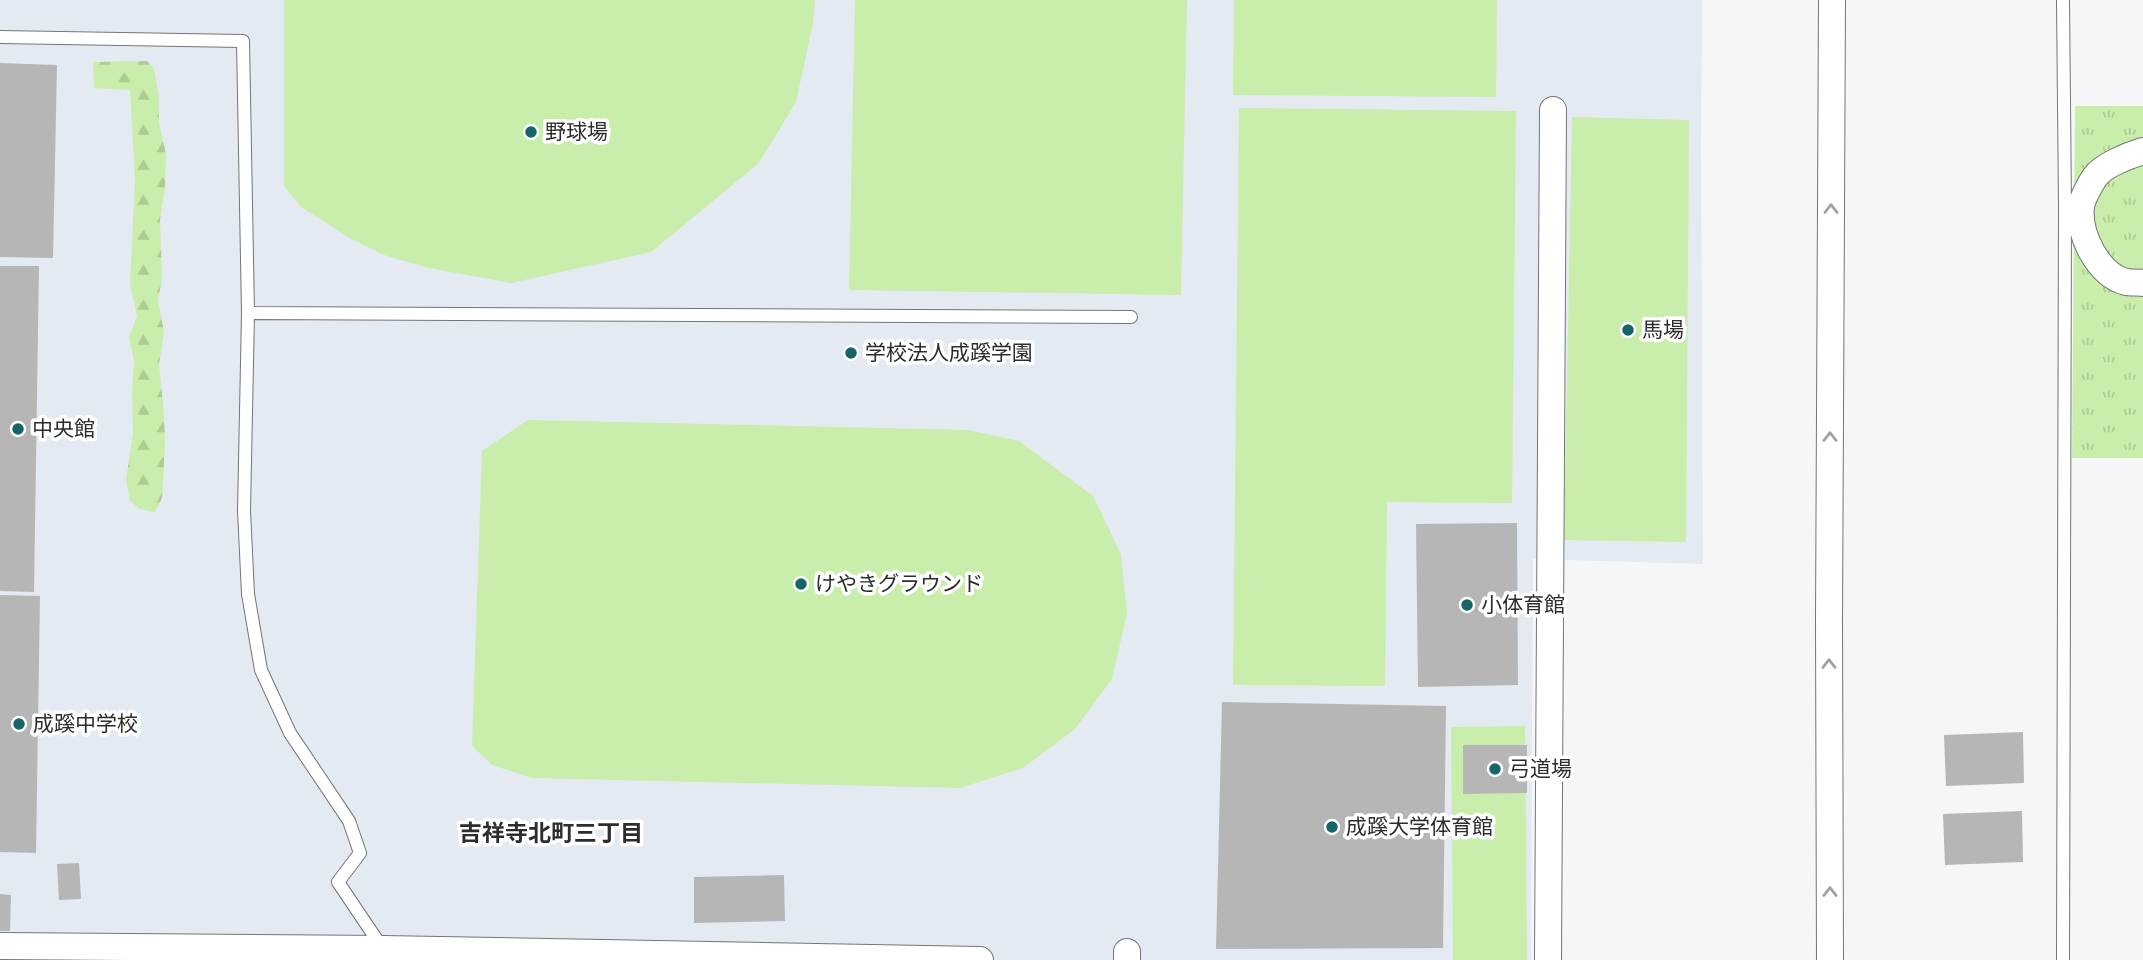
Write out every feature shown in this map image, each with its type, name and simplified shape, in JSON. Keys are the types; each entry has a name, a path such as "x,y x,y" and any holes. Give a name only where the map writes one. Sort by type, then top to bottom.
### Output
{"street":[{"path":"1830,960 1832,0"},
{"path":"1548,960 1553,110"},
{"path":"2143,151 2126,156 2096,174 2073,206 2101,266 2127,282 2143,282"},
{"path":"0,946 384,955 980,960"}],"lane":[{"path":"2063,0 2073,206 2063,960"},
{"path":"0,37 243,41 248,313 244,511 248,594 261,670 290,733 349,821 360,853 338,882 384,955"},
{"path":"248,313 1131,317"}],"shaded area":[{"name":"学校法人成蹊学園","path":"0,0 1702,0 1703,564 1533,559 1531,960 0,960"}],"green space":[{"name":"野球場","path":"284,0 815,0 813,23 796,102 759,163 651,252 511,283 429,268 384,255 348,237 301,207 284,186"},
{"path":"855,0 1187,0 1181,295 849,290"},
{"path":"1234,0 1497,0 1496,97 1233,95"},
{"path":"147,61 154,69 159,96 159,123 166,154 160,219 162,279 158,300 164,332 159,364 165,444 162,498 155,512 140,509 130,501 126,480 133,433 134,361 129,337 137,316 130,284 135,180 130,90 94,88 93,62"},
{"path":"2075,106 2143,106 2143,458 2072,458"},
{"path":"1239,108 1516,111 1512,503 1387,502 1385,686 1233,685"},
{"name":"馬場","path":"1572,117 1689,120 1686,542 1564,540"},
{"name":"けやきグラウンド","path":"528,420 968,430 1019,441 1093,496 1121,554 1127,614 1112,679 1075,729 1023,768 960,788 532,778 492,765 472,746 482,451"},
{"path":"1525,726 1527,960 1453,960 1451,727"}],"building":[{"path":"0,63 57,65 53,258 0,257"},
{"name":"中央館","path":"0,266 39,266 34,592 0,591"},
{"name":"小体育館","path":"1517,523 1518,685 1418,687 1416,524"},
{"name":"成蹊中学校","path":"0,595 40,596 36,853 0,852"},
{"name":"成蹊大学体育館","path":"1222,702 1446,706 1443,948 1216,949"},
{"path":"2023,732 2024,783 1946,786 1944,735"},
{"name":"弓道場","path":"1463,745 1527,745 1527,793 1463,794"},
{"path":"2022,811 2023,862 1945,865 1943,814"},
{"path":"79,863 81,899 59,900 57,864"},
{"path":"784,875 785,921 694,923 694,877"},
{"path":"0,894 11,895 10,931 0,931"}],"place":[{"name":"野球場","path":"531,132"},
{"name":"馬場","path":"1628,330"},
{"name":"学校法人成蹊学園","path":"851,353"},
{"name":"中央館","path":"18,429"},
{"name":"けやきグラウンド","path":"801,584"},
{"name":"小体育館","path":"1467,605"},
{"name":"成蹊中学校","path":"19,724"},
{"name":"弓道場","path":"1495,769"},
{"name":"成蹊大学体育館","path":"1332,827"}],"district":[{"name":"吉祥寺北町三丁目","path":"551,833"}]}
